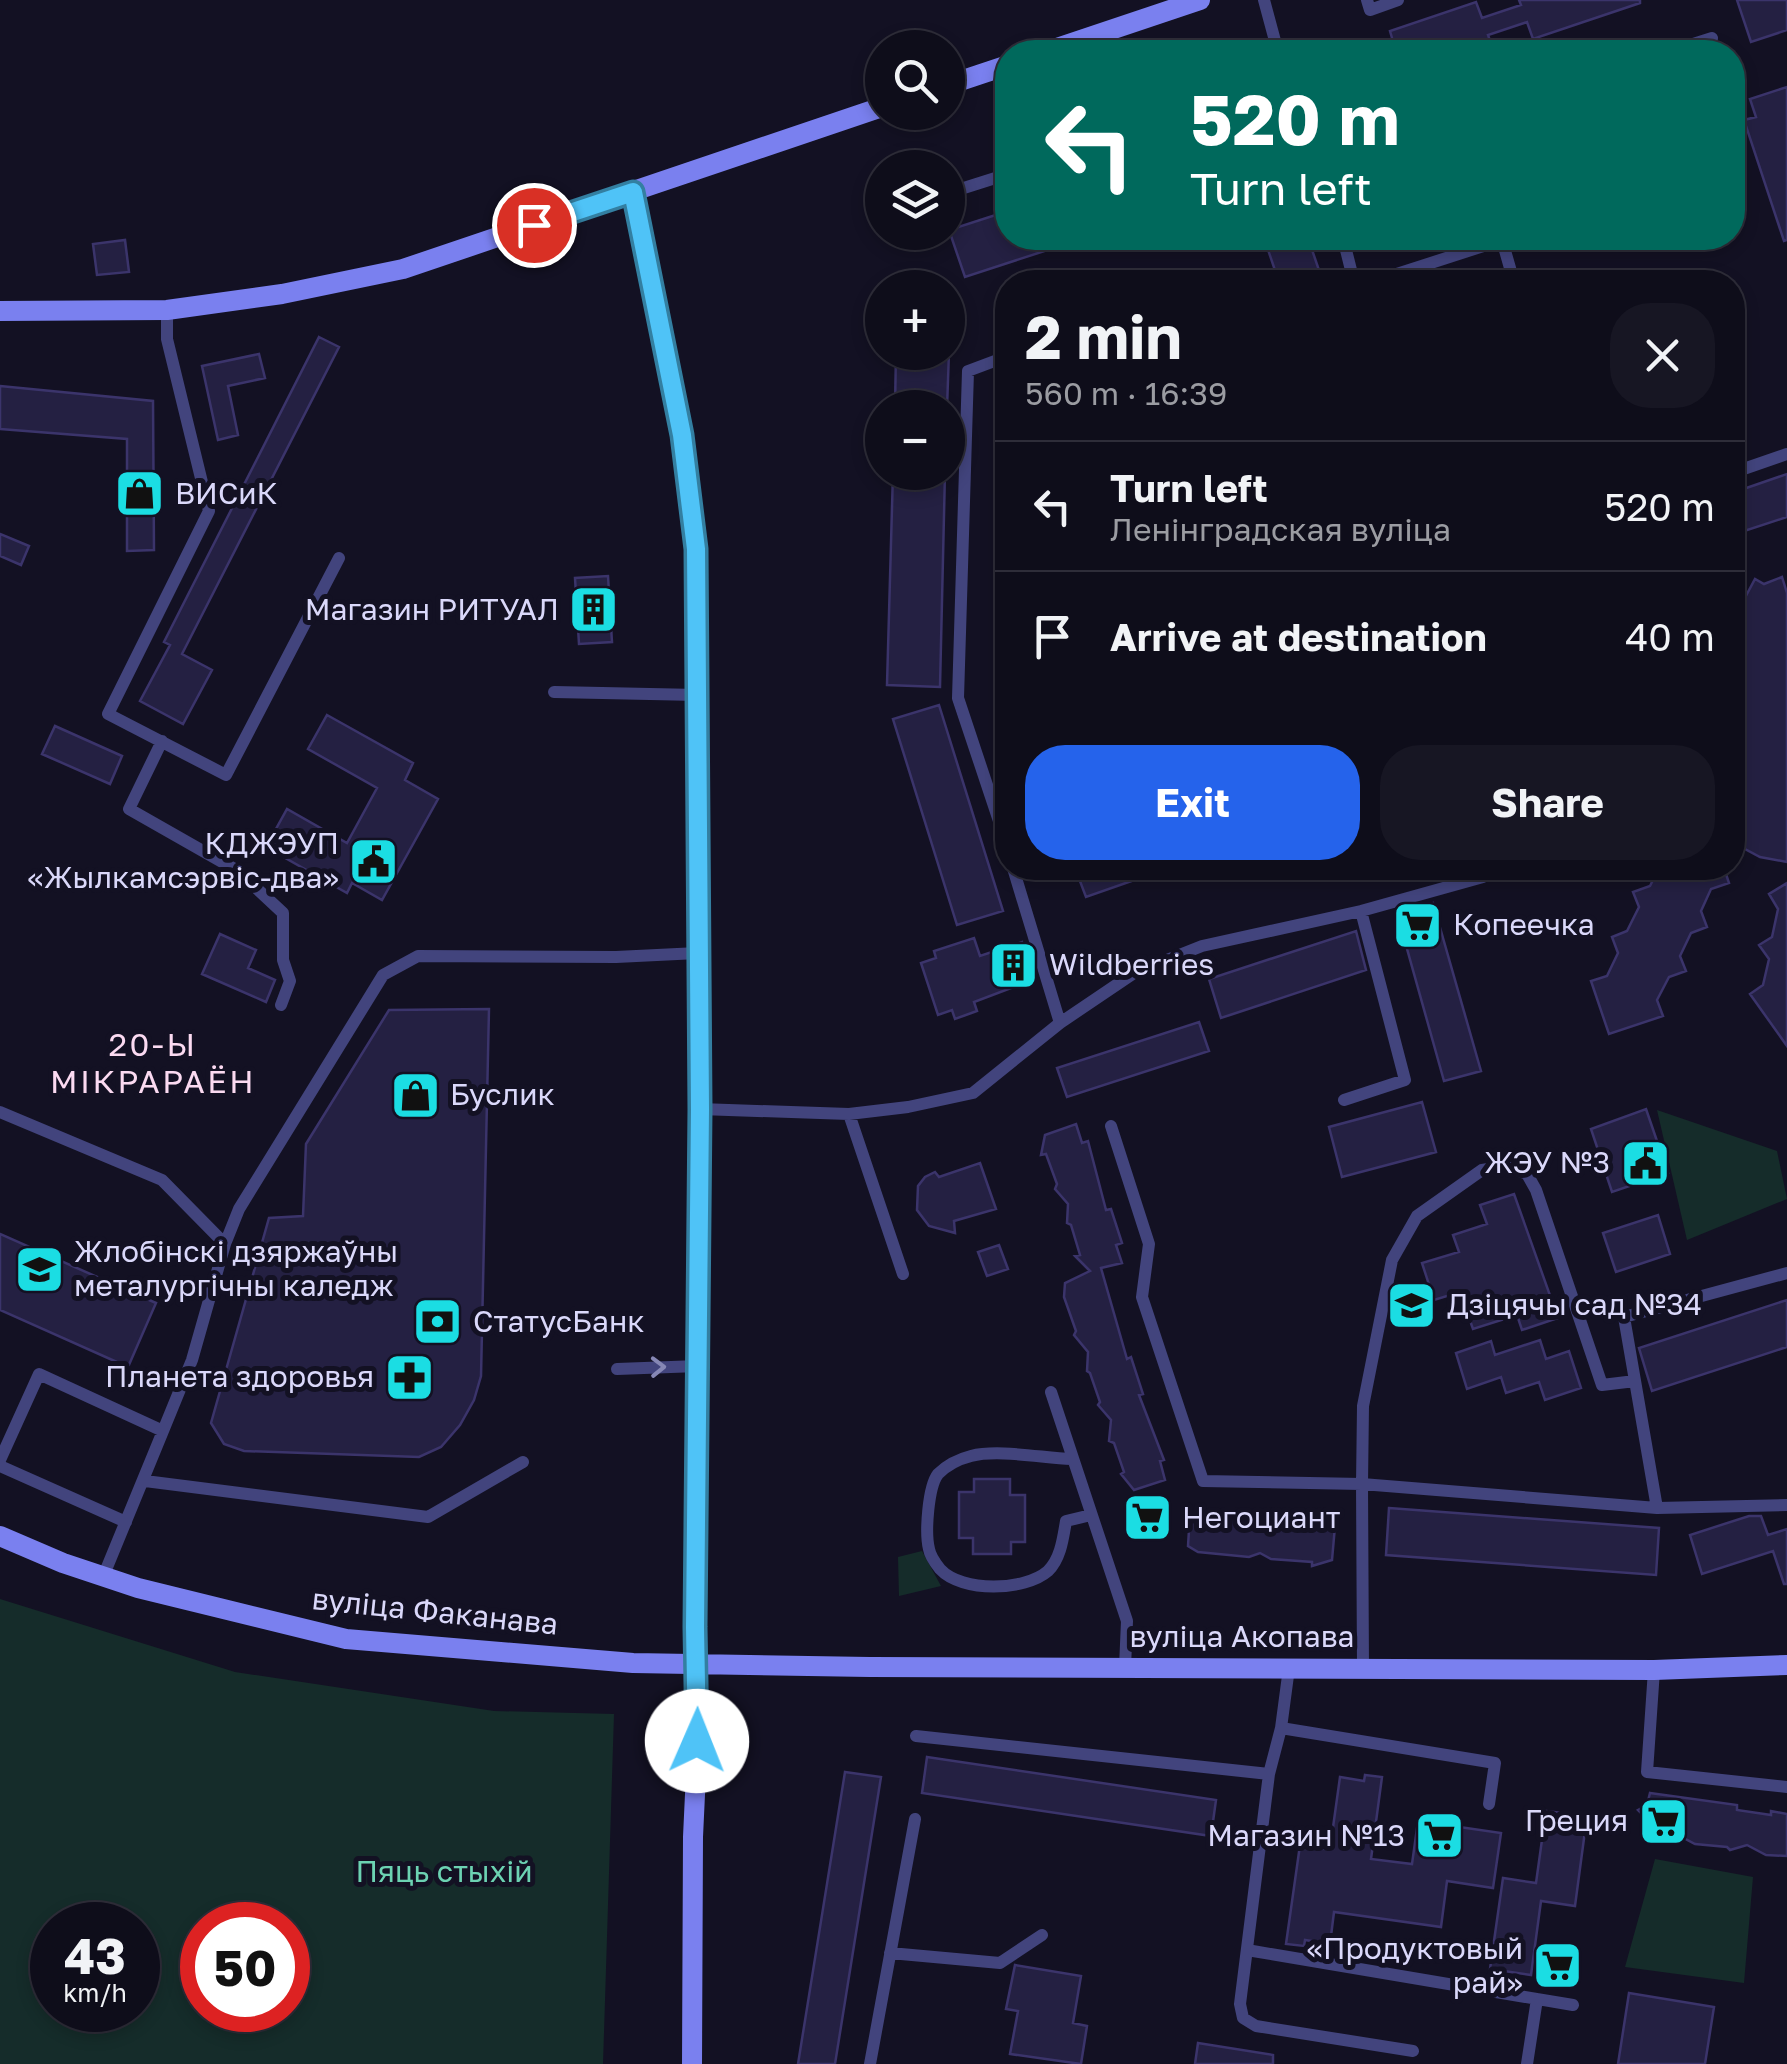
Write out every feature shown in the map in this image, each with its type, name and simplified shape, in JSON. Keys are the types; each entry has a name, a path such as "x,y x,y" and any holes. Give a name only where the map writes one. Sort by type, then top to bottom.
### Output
{"main road":[{"path":"1081,40 1200,0"},
{"path":"965,80 995,70"},
{"path":"0,311 167,310 282,294 403,269 865,114"},
{"path":"633,192 682,435 696,549 699,1709 693,1837 692,2064"},
{"name":"вуліца Факанава","path":"0,1536 174,1598 346,1639 634,1663 697,1664"},
{"name":"вуліца Акопава","path":"697,1664 1654,1670 1787,1666"}],"lane":[{"path":"1264,0 1275,40"},
{"path":"1366,0 1370,10 1398,0"},
{"path":"1706,40 1712,38"},
{"path":"965,188 995,178"},
{"path":"1409,270 1471,250"},
{"path":"167,310 167,340 210,511 108,714 226,775 339,558"},
{"path":"995,361 968,371 958,698 995,810"},
{"path":"1745,468 1787,454"},
{"path":"554,692 698,695"},
{"path":"162,742 129,809 238,871 283,913 283,960 290,982 281,1005"},
{"path":"1017,880 1060,1023"},
{"path":"700,1109 849,1114 974,1093 1060,1023 1134,972 1202,946 1361,911 1472,880"},
{"path":"1344,1100 1405,1080 1361,911"},
{"path":"104,1576 192,1360 225,1244 240,1209 383,976 418,956 616,958 698,953"},
{"path":"0,1112 162,1180 225,1244"},
{"path":"849,1114 903,1274"},
{"path":"1111,1126 1149,1244 1142,1296 1203,1481 1362,1484 1657,1508 1787,1506"},
{"path":"1363,1668 1363,1406 1392,1260 1418,1216 1482,1170 1506,1166 1527,1174 1536,1190 1602,1385 1635,1381"},
{"path":"1657,1508 1624,1317 1787,1273"},
{"path":"618,1369 698,1366"},
{"path":"126,1522 0,1463 39,1374 164,1431"},
{"path":"1051,1392 1127,1622 1125,1667"},
{"path":"1071,1459 976,1454 952,1462 930,1489 928,1551 942,1571 964,1582 1031,1582 1050,1569 1062,1548 1066,1521 1091,1515"},
{"path":"145,1481 428,1517 522,1462"},
{"path":"1289,1668 1281,1728 1269,1774 1240,2004 1244,2018 1256,2026 1414,2051"},
{"path":"1654,1670 1647,1772 1787,1787"},
{"path":"1281,1728 1495,1764 1489,1804"},
{"path":"916,1736 1269,1774"},
{"path":"870,2064 915,1819"},
{"path":"890,1953 1000,1963 1042,1935"},
{"path":"1247,1950 1573,2005"},
{"path":"1528,2064 1537,2000"}],"green space":[{"path":"1657,1110 1777,1151 1787,1199 1687,1240"},
{"path":"922,1551 941,1586 899,1596 898,1557"},
{"name":"Пяць стыхій","path":"0,1599 235,1672 494,1711 614,1714 603,2064 0,2064"},
{"path":"1655,1859 1753,1877 1744,1983 1625,1967"}],"building":[{"path":"1519,0 1640,0 1533,39 1527,22 1488,35 1490,40 1386,40 1392,38 1390,31 1476,2 1482,18 1521,5"},
{"path":"1737,0 1787,0 1787,30 1751,42"},
{"path":"1787,87 1784,241 1745,123 1756,117 1750,99"},
{"path":"995,215 995,250 1048,250 965,277 956,250 965,250 965,225"},
{"path":"125,240 129,272 97,275 93,244"},
{"path":"1268,250 1312,250 1319,270 1275,270"},
{"path":"319,337 339,347 182,654 212,670 183,724 140,701 170,645 164,642"},
{"path":"259,354 265,378 228,386 238,435 218,440 202,366"},
{"path":"896,370 948,370 948,390 895,390"},
{"name":"ВИСиК","path":"0,386 153,401 154,550 127,551 127,439 0,429"},
{"path":"1787,474 1787,517 1745,531 1745,489"},
{"path":"892,490 945,490 940,687 887,685"},
{"path":"0,534 29,546 21,565 0,556"},
{"name":"Магазин РИТУАЛ","path":"608,576 612,642 579,644 575,578"},
{"path":"1782,577 1787,593 1787,862 1760,857 1745,849 1745,598 1755,579 1764,584"},
{"path":"939,705 1003,911 957,925 893,719"},
{"path":"327,715 413,763 405,780 438,799 382,900 352,883 347,893 266,847 287,809 347,843 377,788 308,749"},
{"path":"55,726 122,756 110,784 42,754"},
{"path":"1080,880 1134,880 1086,897"},
{"path":"1653,880 1729,883 1711,889 1701,911 1707,927 1691,933 1680,956 1686,971 1669,977 1657,1000 1663,1016 1609,1034 1591,981 1607,976 1618,953 1612,937 1627,931 1639,907 1633,892 1650,886"},
{"path":"1787,883 1787,1046 1750,994 1763,985 1769,959 1759,945 1772,937 1778,909 1769,894"},
{"path":"1433,903 1481,1071 1444,1081 1397,913"},
{"path":"1356,931 1366,970 1221,1018 1209,979"},
{"path":"220,934 256,950 248,968 275,980 266,1002 202,974"},
{"name":"Wildberries","path":"974,938 980,956 1022,942 1035,979 974,1002 977,1011 955,1019 952,1010 938,1015 921,963 936,958 934,951"},
{"path":"489,1009 481,1376 474,1400 460,1425 441,1447 419,1457 244,1451 224,1444 211,1423 269,1218 303,1216 306,1144 389,1010"},
{"path":"1199,1022 1209,1051 1067,1097 1057,1068"},
{"path":"1422,1102 1436,1152 1342,1177 1329,1127"},
{"path":"1646,1109 1668,1173 1612,1192 1591,1129"},
{"path":"1076,1124 1082,1143 1088,1141 1106,1210 1111,1209 1122,1243 1116,1245 1122,1263 1101,1268 1127,1359 1131,1357 1143,1394 1139,1395 1164,1460 1160,1461 1165,1480 1134,1490 1121,1474 1124,1472 1114,1443 1109,1441 1111,1420 1098,1405 1087,1371 1088,1352 1074,1335 1064,1297 1065,1283 1090,1271 1075,1256 1080,1255 1067,1223 1068,1204 1055,1189 1057,1184 1046,1154 1041,1155 1045,1135"},
{"path":"980,1163 996,1209 954,1221 955,1233 929,1226 917,1210 918,1186 925,1177 935,1172 939,1177"},
{"path":"1514,1194 1558,1318 1522,1330 1517,1315 1473,1329 1460,1292 1434,1300 1422,1263 1459,1252 1453,1235 1487,1224 1480,1205"},
{"path":"1658,1215 1670,1254 1616,1272 1603,1233"},
{"name":"Жлобінскі дзяржаўны металургічны каледж","path":"0,1234 156,1303 128,1367 0,1310"},
{"path":"999,1245 1008,1269 987,1276 978,1252"},
{"path":"1787,1300 1787,1347 1652,1391 1639,1348"},
{"path":"1540,1340 1546,1359 1569,1351 1581,1388 1545,1400 1539,1382 1506,1393 1501,1377 1467,1389 1456,1353 1491,1341 1495,1355"},
{"path":"974,1479 1010,1479 1010,1495 1025,1495 1025,1542 1011,1542 1011,1554 973,1554 973,1538 959,1538 959,1492 974,1492"},
{"name":"Негоциант","path":"1138,1505 1158,1508 1156,1530 1136,1528"},
{"path":"1389,1508 1659,1528 1656,1575 1386,1555"},
{"path":"1210,1510 1281,1521 1281,1516 1317,1519 1317,1524 1335,1526 1332,1560 1312,1566 1312,1562 1271,1559 1260,1553 1249,1557 1198,1552 1188,1546 1190,1514 1209,1516"},
{"path":"1749,1516 1761,1516 1768,1535 1787,1529 1787,1584 1773,1551 1702,1574 1690,1535"},
{"path":"927,1757 1216,1800 1211,1836 922,1793"},
{"path":"845,1772 881,1777 835,2064 798,2064"},
{"path":"1365,1775 1382,1777 1371,1859 1412,1864 1418,1821 1501,1833 1493,1888 1447,1881 1441,1927 1334,1912 1330,1944 1305,1940 1304,1946 1286,1944 1300,1845 1330,1849 1340,1777 1364,1781"},
{"path":"1650,1793 1737,1805 1737,1810 1787,1814 1787,1856 1766,1855 1747,1845 1730,1850 1695,1844 1676,1834 1660,1832 1638,1810 1647,1805"},
{"path":"1546,1811 1587,1816 1575,1906 1541,1901 1531,1975 1490,1969 1503,1878 1536,1883"},
{"path":"1015,1965 1081,1976 1073,2023 1087,2026 1081,2064 1010,2054 1018,2011 1006,2009"},
{"path":"1629,1993 1714,2007 1705,2064 1618,2064"},
{"path":"1198,2043 1273,2055 1273,2064 1195,2064"}],"place":[{"name":"ВИСиК","path":"140,494"},
{"name":"Магазин РИТУАЛ","path":"594,610"},
{"name":"КДЖЭУП «Жылкамсэрвіс-два»","path":"374,861"},
{"name":"Копеечка","path":"1418,925"},
{"name":"Wildberries","path":"1014,965"},
{"name":"Буслик","path":"415,1095"},
{"name":"ЖЭУ №3","path":"1645,1163"},
{"name":"Жлобінскі дзяржаўны металургічны каледж","path":"39,1269"},
{"name":"Дзіцячы сад №34","path":"1412,1305"},
{"name":"СтатусБанк","path":"438,1322"},
{"name":"Планета здоровья","path":"409,1377"},
{"name":"Негоциант","path":"1147,1518"},
{"name":"Греция","path":"1663,1821"},
{"name":"Магазин №13","path":"1440,1836"},
{"name":"«Продуктовый рай»","path":"1558,1966"}],"district":[{"name":"20-Ы МІКРАРАЁН","path":"153,1064"}],"route":[{"path":"534,225 633,192 682,435 696,549 700,1109 697,1741"}]}
